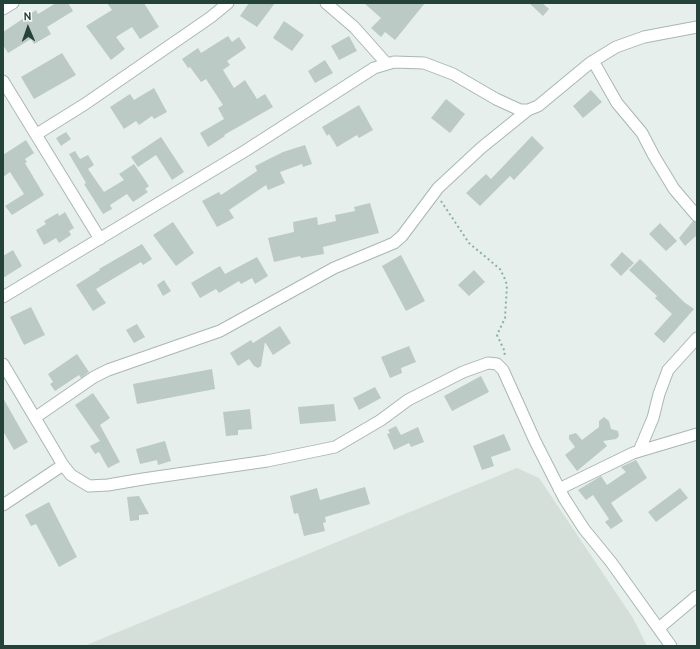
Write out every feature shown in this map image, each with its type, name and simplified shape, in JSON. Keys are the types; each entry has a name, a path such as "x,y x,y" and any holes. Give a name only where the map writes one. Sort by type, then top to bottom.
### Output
{"street":[{"path":"3,9 13,3"},
{"path":"36,134 90,100 228,3"},
{"path":"326,3 354,27 387,64"},
{"path":"36,417 94,377 108,370 220,331 334,268 394,243 402,236 434,193 470,158 528,110 538,106 552,96 593,61 616,47 644,37 696,30"},
{"path":"593,61 617,103 642,133 674,189 697,216"},
{"path":"3,297 245,151 374,68 394,62 424,63 452,74 496,99 520,110 528,110"},
{"path":"3,81 100,239"},
{"path":"639,451 653,418 661,387 668,370 697,338"},
{"path":"3,364 36,417 63,465 71,475 89,486 102,486 267,462 335,447 381,420 408,400 464,372 492,362 501,365 559,489 584,529 611,562 671,646"},
{"path":"559,489 639,451 697,434"},
{"path":"3,505 63,465"},
{"path":"659,628 697,596"}],"path":[{"path":"434,193 448,210 469,243 500,269 504,277 507,285 505,318 497,335 504,352 503,370"}],"shaded area":[{"path":"517,468 539,478 633,618 647,646 84,646"}],"building":[{"path":"56,3 68,3 73,11 47,27 51,34 34,44 31,39 8,53 3,45 3,32 36,10 38,14"},
{"path":"107,3 144,3 159,27 140,39 132,27 116,37 125,49 111,60 86,26 112,10"},
{"path":"249,3 275,3 257,27 240,16"},
{"path":"364,3 425,3 395,40 385,32 381,37 371,28 381,18"},
{"path":"529,3 542,3 549,9 543,16"},
{"path":"284,21 304,35 292,51 273,38"},
{"path":"228,36 232,42 239,37 246,48 227,61 230,65 223,70 234,88 245,80 257,99 265,94 273,107 224,135 225,136 208,147 200,133 224,119 218,108 223,105 206,79 201,82 182,59 198,48 201,53"},
{"path":"349,36 357,51 339,60 331,46"},
{"path":"62,53 76,75 34,99 21,77"},
{"path":"325,60 333,73 315,83 308,71"},
{"path":"154,88 167,112 154,119 152,116 139,125 136,121 124,129 110,107 130,94 134,100"},
{"path":"591,90 602,102 583,118 573,106"},
{"path":"446,99 465,114 450,133 431,118"},
{"path":"359,105 373,130 359,138 357,135 337,147 329,134 327,136 322,127"},
{"path":"66,132 71,139 61,146 56,138"},
{"path":"532,136 544,148 514,180 510,176 480,206 466,193 486,174 491,179"},
{"path":"161,137 184,172 172,180 156,155 138,167 131,157"},
{"path":"26,140 34,153 25,159 27,162 25,163 44,195 12,215 5,206 24,194 10,172 3,177 3,155"},
{"path":"305,145 312,164 303,167 302,164 280,172 285,183 268,190 266,185 229,210 234,218 217,227 202,201 219,192 221,195 257,171 255,166 283,152"},
{"path":"75,151 80,159 88,155 94,165 88,169 104,192 124,180 119,174 134,164 149,186 145,189 148,192 133,202 127,194 110,205 112,209 103,214 84,184 86,183 69,154"},
{"path":"370,203 379,233 323,247 324,254 301,258 300,256 274,262 268,238 294,232 293,222 317,217 318,225 336,221 335,215 355,211 354,207"},
{"path":"65,212 74,228 69,231 71,235 59,243 56,238 44,245 36,230 46,224 44,221 58,213 59,216"},
{"path":"693,221 697,223 697,235 685,246 679,238"},
{"path":"173,222 194,253 176,266 153,235"},
{"path":"660,223 677,241 666,251 649,234"},
{"path":"142,244 152,259 143,265 141,262 96,289 106,303 93,311 76,285 100,270 99,269"},
{"path":"13,250 22,266 3,278 3,256"},
{"path":"622,252 634,263 621,276 610,265"},
{"path":"401,255 425,301 406,311 382,266"},
{"path":"257,257 268,276 255,284 252,278 241,284 239,281 219,293 216,289 200,298 191,283 220,266 225,274"},
{"path":"640,259 684,302 694,309 664,343 654,334 672,314 655,298 657,296 629,270"},
{"path":"474,270 485,282 469,296 458,285"},
{"path":"164,280 171,291 163,296 157,285"},
{"path":"31,307 45,335 24,345 10,317"},
{"path":"137,324 145,337 134,343 126,330"},
{"path":"280,326 291,343 273,355 265,342 261,366 258,368 254,366 249,359 238,366 230,353 251,340 253,343"},
{"path":"409,346 416,362 401,368 402,373 390,378 381,357"},
{"path":"77,354 89,372 81,378 79,375 55,391 50,384 53,382 48,374"},
{"path":"212,369 215,389 137,404 133,384"},
{"path":"481,376 489,392 452,411 444,396"},
{"path":"375,387 381,398 359,410 353,398"},
{"path":"93,393 110,418 100,425 120,462 108,468 99,452 95,454 90,446 100,441 75,405"},
{"path":"3,398 28,442 14,450 3,431"},
{"path":"334,404 336,421 300,424 298,407"},
{"path":"250,409 252,429 238,430 238,435 226,436 223,412"},
{"path":"604,417 609,421 611,429 618,431 619,436 616,439 603,441 607,446 577,471 565,455 575,447 569,439 569,435 576,433 582,440 599,427 599,421"},
{"path":"396,426 401,435 418,427 424,442 411,447 409,443 394,450 387,434 390,433 388,430"},
{"path":"504,434 511,450 491,457 494,466 482,470 473,446"},
{"path":"165,441 171,461 158,465 157,460 140,464 136,449"},
{"path":"636,460 647,478 611,503 623,521 611,529 605,522 609,519 593,495 586,500 578,490 601,476 607,485 626,472 621,467"},
{"path":"365,487 370,504 325,517 326,522 323,523 325,531 304,536 298,513 294,514 290,496 317,488 320,500"},
{"path":"680,488 688,498 656,522 648,512"},
{"path":"139,496 149,514 139,515 139,520 130,521 127,497"},
{"path":"49,502 77,557 59,567 36,524 31,526 25,515"}]}
